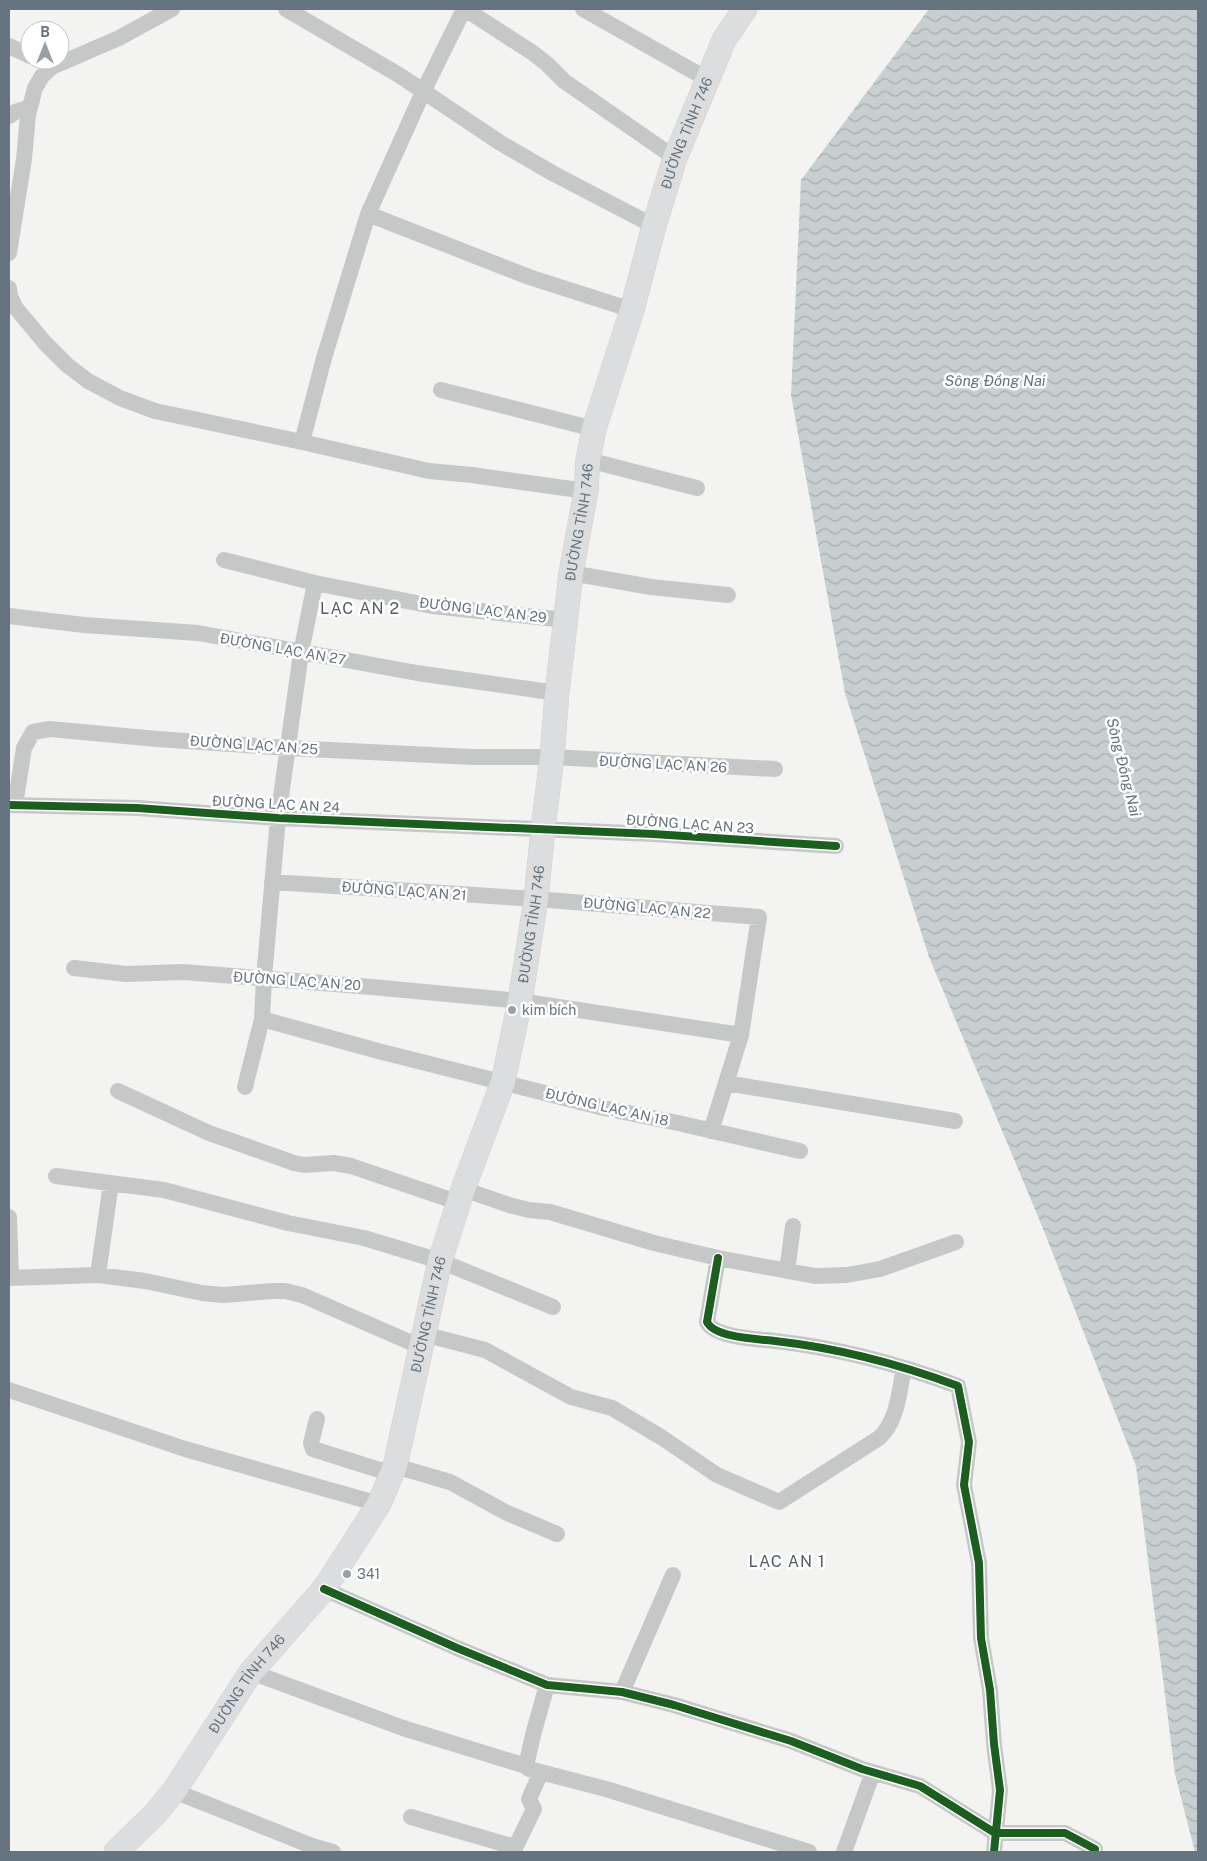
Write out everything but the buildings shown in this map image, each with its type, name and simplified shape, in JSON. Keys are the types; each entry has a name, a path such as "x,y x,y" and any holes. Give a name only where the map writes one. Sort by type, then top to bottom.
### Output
{"main road":[{"name":"ĐƯỜNG TỈNH 746","path":"116,1852 174,1791 251,1672 324,1589 380,1504 393,1470 440,1261 461,1196 503,1082 520,1001 536,899 571,574 586,492 588,460 594,429 632,310 654,226 675,158 724,40 745,9"}],"street":[{"path":"70,55 119,38 172,9"},
{"path":"286,9 399,75 499,142 554,174 654,226"},
{"path":"302,442 324,358 368,214 423,92 464,9 533,53 564,81 675,158"},
{"path":"583,9 707,79"},
{"path":"9,253 30,108 35,88 44,70"},
{"path":"9,116 15,112 30,108"},
{"path":"368,214 528,277 632,310"},
{"path":"9,293 15,307 45,343 66,364 88,381 120,398 155,411 429,471 472,475 586,492"},
{"path":"441,390 594,429"},
{"path":"588,460 697,488"},
{"name":"ĐƯỜNG LẠC AN 29","path":"224,560 315,583 432,606 566,620"},
{"path":"571,574 651,587 728,594"},
{"path":"245,1087 262,1019 278,818 301,653 315,583"},
{"name":"ĐƯỜNG LẠC AN 27","path":"9,616 84,625 198,633 417,673 557,693"},
{"name":"ĐƯỜNG LẠC AN 25","path":"12,805 24,748 33,732 50,729 156,739 288,748 472,757 552,757"},
{"name":"ĐƯỜNG LẠC AN 26","path":"552,757 775,769"},
{"name":"ĐƯỜNG LẠC AN 24","path":"12,805 137,808 278,818 543,828"},
{"name":"ĐƯỜNG LẠC AN 23","path":"543,828 836,846"},
{"name":"ĐƯỜNG LẠC AN 21","path":"272,882 536,899"},
{"name":"ĐƯỜNG LẠC AN 22","path":"536,899 759,917 741,1035"},
{"name":"ĐƯỜNG LẠC AN 20","path":"74,968 126,974 183,972 372,986 520,1001 741,1035"},
{"name":"ĐƯỜNG LẠC AN 18","path":"262,1019 378,1051 604,1108 800,1151"},
{"path":"711,1131 741,1035"},
{"path":"726,1083 955,1121"},
{"path":"118,1091 209,1132 294,1163 304,1165 334,1163 351,1166 461,1196 529,1210 550,1212 654,1243 787,1271 815,1276 847,1275 880,1269 956,1242"},
{"path":"56,1176 164,1190 288,1223 364,1238 440,1261 553,1307"},
{"path":"98,1276 111,1184"},
{"path":"9,1217 10,1278 98,1276 145,1281 223,1294 273,1290 302,1295 422,1340 485,1350 571,1397 612,1408 661,1436 718,1475 779,1502 879,1438 885,1432 893,1418 904,1368"},
{"path":"787,1271 793,1226"},
{"path":"718,1258 707,1322 716,1331 738,1336 832,1349 904,1368 956,1385 959,1388 969,1442 964,1485 979,1563 981,1638 990,1690 1000,1790 994,1852"},
{"path":"9,1390 186,1448 380,1504"},
{"path":"317,1420 311,1443 313,1449 393,1470 450,1482 507,1513 557,1534"},
{"path":"622,1692 673,1576"},
{"path":"324,1589 547,1685 622,1692 674,1705 792,1741 873,1772 920,1786 995,1833 1065,1832 1095,1849"},
{"path":"251,1672 402,1728 809,1852"},
{"path":"411,1817 514,1850 534,1809 528,1800 534,1769 533,1735 547,1685"},
{"path":"844,1852 873,1772"},
{"path":"174,1791 312,1846 333,1852"}],"water":[{"name":"Sông Đồng Nai","path":"929,9 1198,9 1198,1852 1195,1852 1175,1774 1136,1466 1042,1226 929,957 845,693 791,395 801,180"}],"cycle path":[{"path":"9,805 137,808 278,818 653,834 836,846"},
{"path":"718,1258 707,1322 719,1331 738,1337 799,1344 845,1353 891,1364 958,1386 969,1442 964,1485 979,1563 981,1638 990,1690 1000,1790 994,1852"},
{"path":"324,1589 457,1648 547,1685 622,1692 674,1705 791,1741 862,1769 920,1786 995,1833 1065,1833 1095,1849"}],"place":[{"name":"kim bích","path":"512,1010"},
{"name":"341","path":"347,1574"}],"district":[{"name":"LẠC AN 2","path":"360,608"},
{"name":"LẠC AN 1","path":"787,1561"}]}
